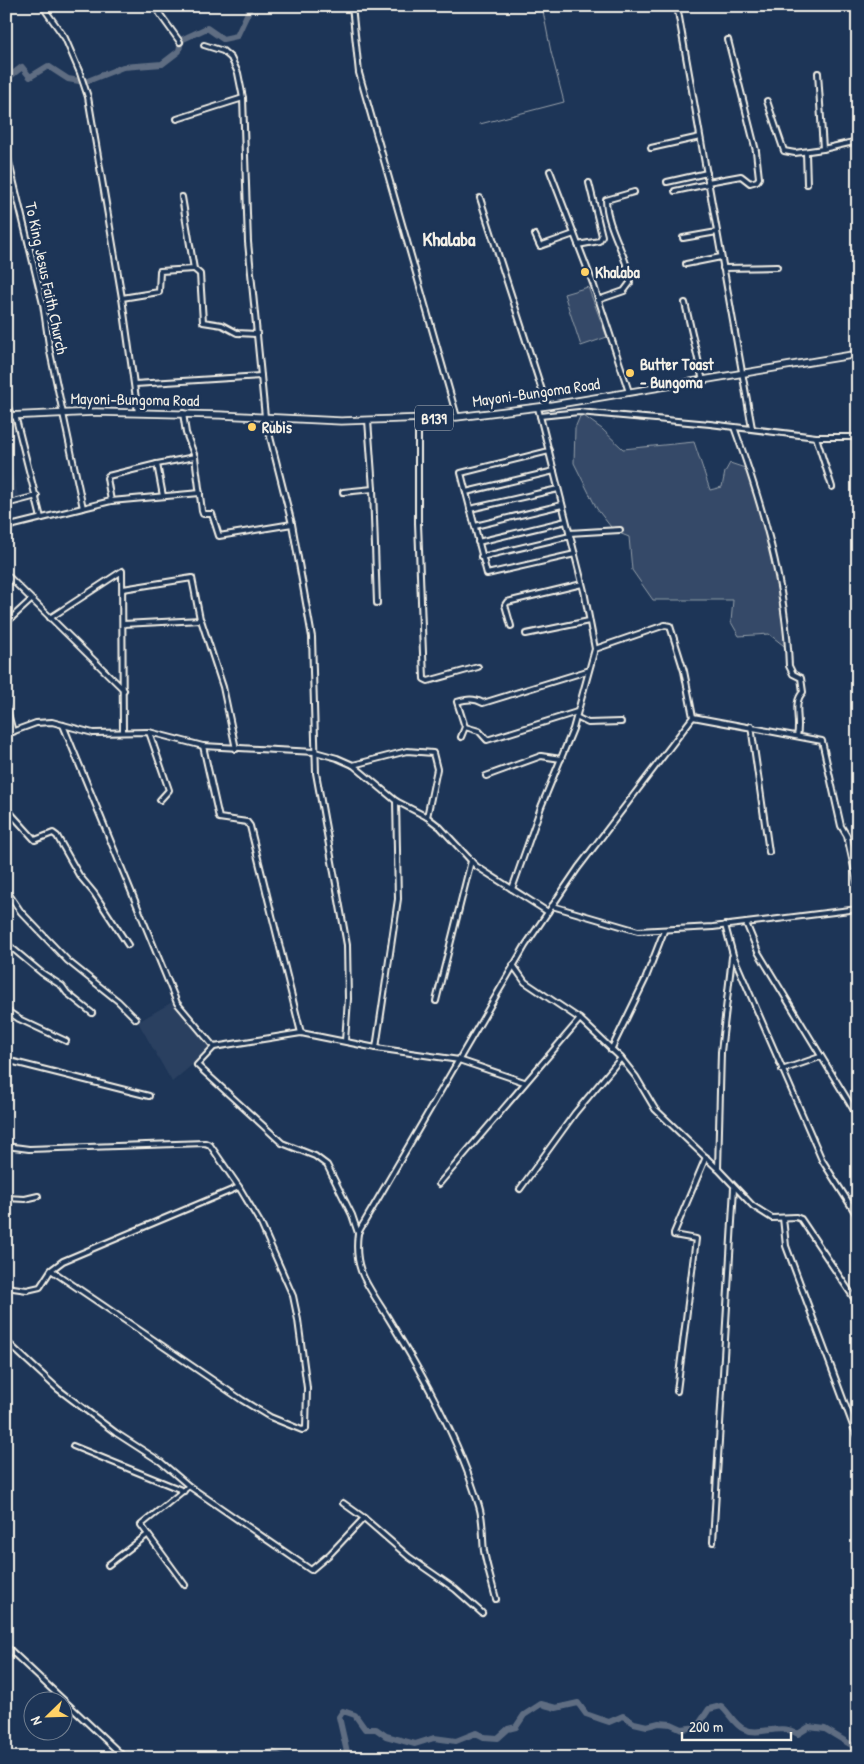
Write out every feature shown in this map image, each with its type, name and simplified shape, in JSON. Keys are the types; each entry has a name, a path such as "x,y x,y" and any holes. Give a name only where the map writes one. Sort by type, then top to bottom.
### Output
{"main road":[{"name":"Mayoni-Bungoma Road","path":"11,416 62,412 183,413 342,421 457,417 538,408 858,354"}],"street":[{"path":"154,6 180,42"},
{"path":"352,6 359,73 457,417"},
{"path":"677,6 752,428"},
{"path":"43,7 65,38 88,97 122,298 138,413"},
{"path":"675,191 741,176 750,183 757,181 759,178 756,151 728,40"},
{"path":"204,45 223,51 231,58 238,73 243,98 248,242 256,334 265,416 292,524 312,637 315,752 347,945 348,998 345,1041"},
{"path":"818,73 823,149"},
{"path":"177,118 243,98"},
{"path":"767,101 784,151 790,153 806,152 858,141"},
{"path":"651,148 700,137"},
{"name":"To King Jesus Faith Church","path":"6,150 43,304 62,412 83,508"},
{"path":"806,152 807,184"},
{"path":"550,171 598,300 629,392"},
{"path":"667,182 706,173"},
{"path":"578,245 599,241 602,236 589,183"},
{"path":"598,300 624,291 630,283 629,272 615,240 606,200 634,192"},
{"path":"182,197 194,269 200,274 203,322 222,325 237,333 256,334"},
{"path":"480,198 547,406"},
{"path":"683,238 717,232"},
{"path":"535,235 540,246 574,234"},
{"path":"686,264 721,258"},
{"path":"723,268 777,267"},
{"path":"122,298 159,292 160,271 194,269"},
{"path":"685,303 703,381"},
{"path":"135,384 261,376"},
{"path":"6,402 37,496 41,518"},
{"path":"512,890 578,712 586,687 588,671 596,649 575,554 538,408"},
{"path":"540,416 579,412 752,428 816,437 858,438"},
{"path":"183,413 186,433 195,458 203,513 212,514 218,536 292,524"},
{"path":"418,418 418,523 424,679 428,681 478,667"},
{"path":"368,420 373,489 377,603"},
{"path":"734,427 776,558 785,611 789,666 792,674 801,678 802,682 802,692 797,706 800,723 797,736"},
{"path":"816,437 832,487"},
{"path":"549,451 462,472 478,542 487,574 575,554"},
{"path":"111,501 108,476 158,464 195,458"},
{"path":"158,464 163,496"},
{"path":"466,492 554,471"},
{"path":"343,492 373,489"},
{"path":"470,510 558,489"},
{"path":"6,527 111,501 200,493"},
{"path":"6,504 37,496"},
{"path":"474,526 562,505"},
{"path":"478,542 566,521"},
{"path":"482,557 570,534 620,530"},
{"path":"50,618 122,571 123,732"},
{"path":"6,574 124,690"},
{"path":"123,589 192,578 200,619 223,687 236,748"},
{"path":"511,626 506,602 582,584"},
{"path":"6,623 31,600"},
{"path":"123,624 200,619"},
{"path":"526,634 589,621"},
{"path":"496,1599 484,1549 484,1529 473,1490 421,1372 362,1275 356,1252 358,1233 484,1020 514,965 548,912 604,833 693,717 684,672 670,626 665,625 596,649"},
{"path":"461,737 465,727 457,702 477,699 483,703 588,671"},
{"path":"6,706 13,732"},
{"path":"465,727 479,732 487,740 578,712"},
{"path":"576,717 588,723 621,722"},
{"path":"693,717 751,726 824,743 841,826 847,836 858,886"},
{"path":"6,734 44,722 93,733 149,732 203,746 315,752 352,765 396,800 427,817 448,833 471,862 548,912"},
{"path":"62,725 177,1003 214,1047"},
{"path":"751,726 769,852"},
{"path":"149,732 169,790 160,800"},
{"path":"203,746 219,818 247,822 250,826 301,1033"},
{"path":"352,765 407,751 433,753 437,769 427,817"},
{"path":"486,776 541,756 561,759"},
{"path":"376,1048 398,899 396,800"},
{"path":"6,808 35,840 53,833 57,836 79,875 94,893 128,945"},
{"path":"436,1001 471,862"},
{"path":"6,890 21,912 68,962 118,1001 136,1019"},
{"path":"552,906 638,931 664,931 858,909"},
{"path":"746,922 758,952 858,1117"},
{"path":"724,925 733,955 822,1160 858,1217"},
{"path":"611,1050 645,980 664,931"},
{"path":"6,943 42,973 62,986 67,993 92,1013"},
{"path":"718,1169 721,1052 733,955"},
{"path":"514,965 525,982 580,1019 621,1058 636,1077 654,1109 706,1157 734,1188 772,1218 796,1217 801,1219 858,1304"},
{"path":"6,1010 19,1019 66,1041"},
{"path":"438,1184 580,1019"},
{"path":"358,1233 352,1215 327,1165 315,1156 282,1143 197,1064 214,1047 301,1033 376,1048 459,1060 524,1082"},
{"path":"782,1070 820,1057"},
{"path":"520,1189 575,1113 621,1058"},
{"path":"6,1060 149,1096"},
{"path":"6,1146 29,1149 207,1143 239,1187 261,1224 293,1296 307,1388 306,1430 270,1416 242,1400 51,1270"},
{"path":"677,1391 696,1238 674,1235 674,1230 706,1157"},
{"path":"6,1288 37,1288 43,1284 51,1270 63,1261 239,1187"},
{"path":"713,1542 734,1188"},
{"path":"6,1198 38,1196"},
{"path":"783,1218 786,1246 858,1439"},
{"path":"6,1341 58,1389 116,1433 161,1462 189,1486 312,1570 364,1518"},
{"path":"74,1446 184,1491"},
{"path":"185,1585 141,1527 142,1523 189,1486"},
{"path":"343,1503 364,1518 409,1557 455,1589 482,1613"},
{"path":"108,1564 147,1535"},
{"path":"6,1646 125,1758"}],"shaded area":[{"path":"588,287 607,337 581,346 564,294"},
{"path":"581,414 602,429 623,449 694,442 710,490 722,487 725,472 730,463 748,469 781,589 788,649 769,634 739,636 731,622 733,600 653,600 632,570 629,537 614,531 597,509 574,463 575,428"},
{"path":"11,468 19,499 6,502 6,470"},
{"path":"174,1001 182,1013 213,1047 172,1082 138,1022"}],"waterway":[{"path":"6,75 9,77 22,67 30,77 48,66 68,79 85,82 123,67 162,64 179,51 181,40 207,28 223,39 237,36 251,6"},
{"path":"480,124 564,102 551,52 542,6"},
{"path":"342,1758 347,1752 339,1717 343,1711 355,1715 365,1729 376,1729 386,1736 415,1744 434,1738 456,1741 476,1733 484,1737 498,1738 508,1729 516,1727 524,1715 541,1704 556,1708 578,1703 586,1714 609,1722 623,1716 634,1723 647,1726 659,1723 671,1724 682,1729 697,1727 709,1709 721,1706 737,1725 750,1731 784,1729 798,1734 809,1727 825,1729 858,1749"},
{"path":"256,1758 272,1752 284,1758"}],"place":[{"name":"Khalaba","path":"585,272"},
{"name":"Butter Toast - Bungoma","path":"630,373"},
{"name":"Rubis","path":"252,427"}],"district":[{"name":"Khalaba","path":"449,239"}]}
